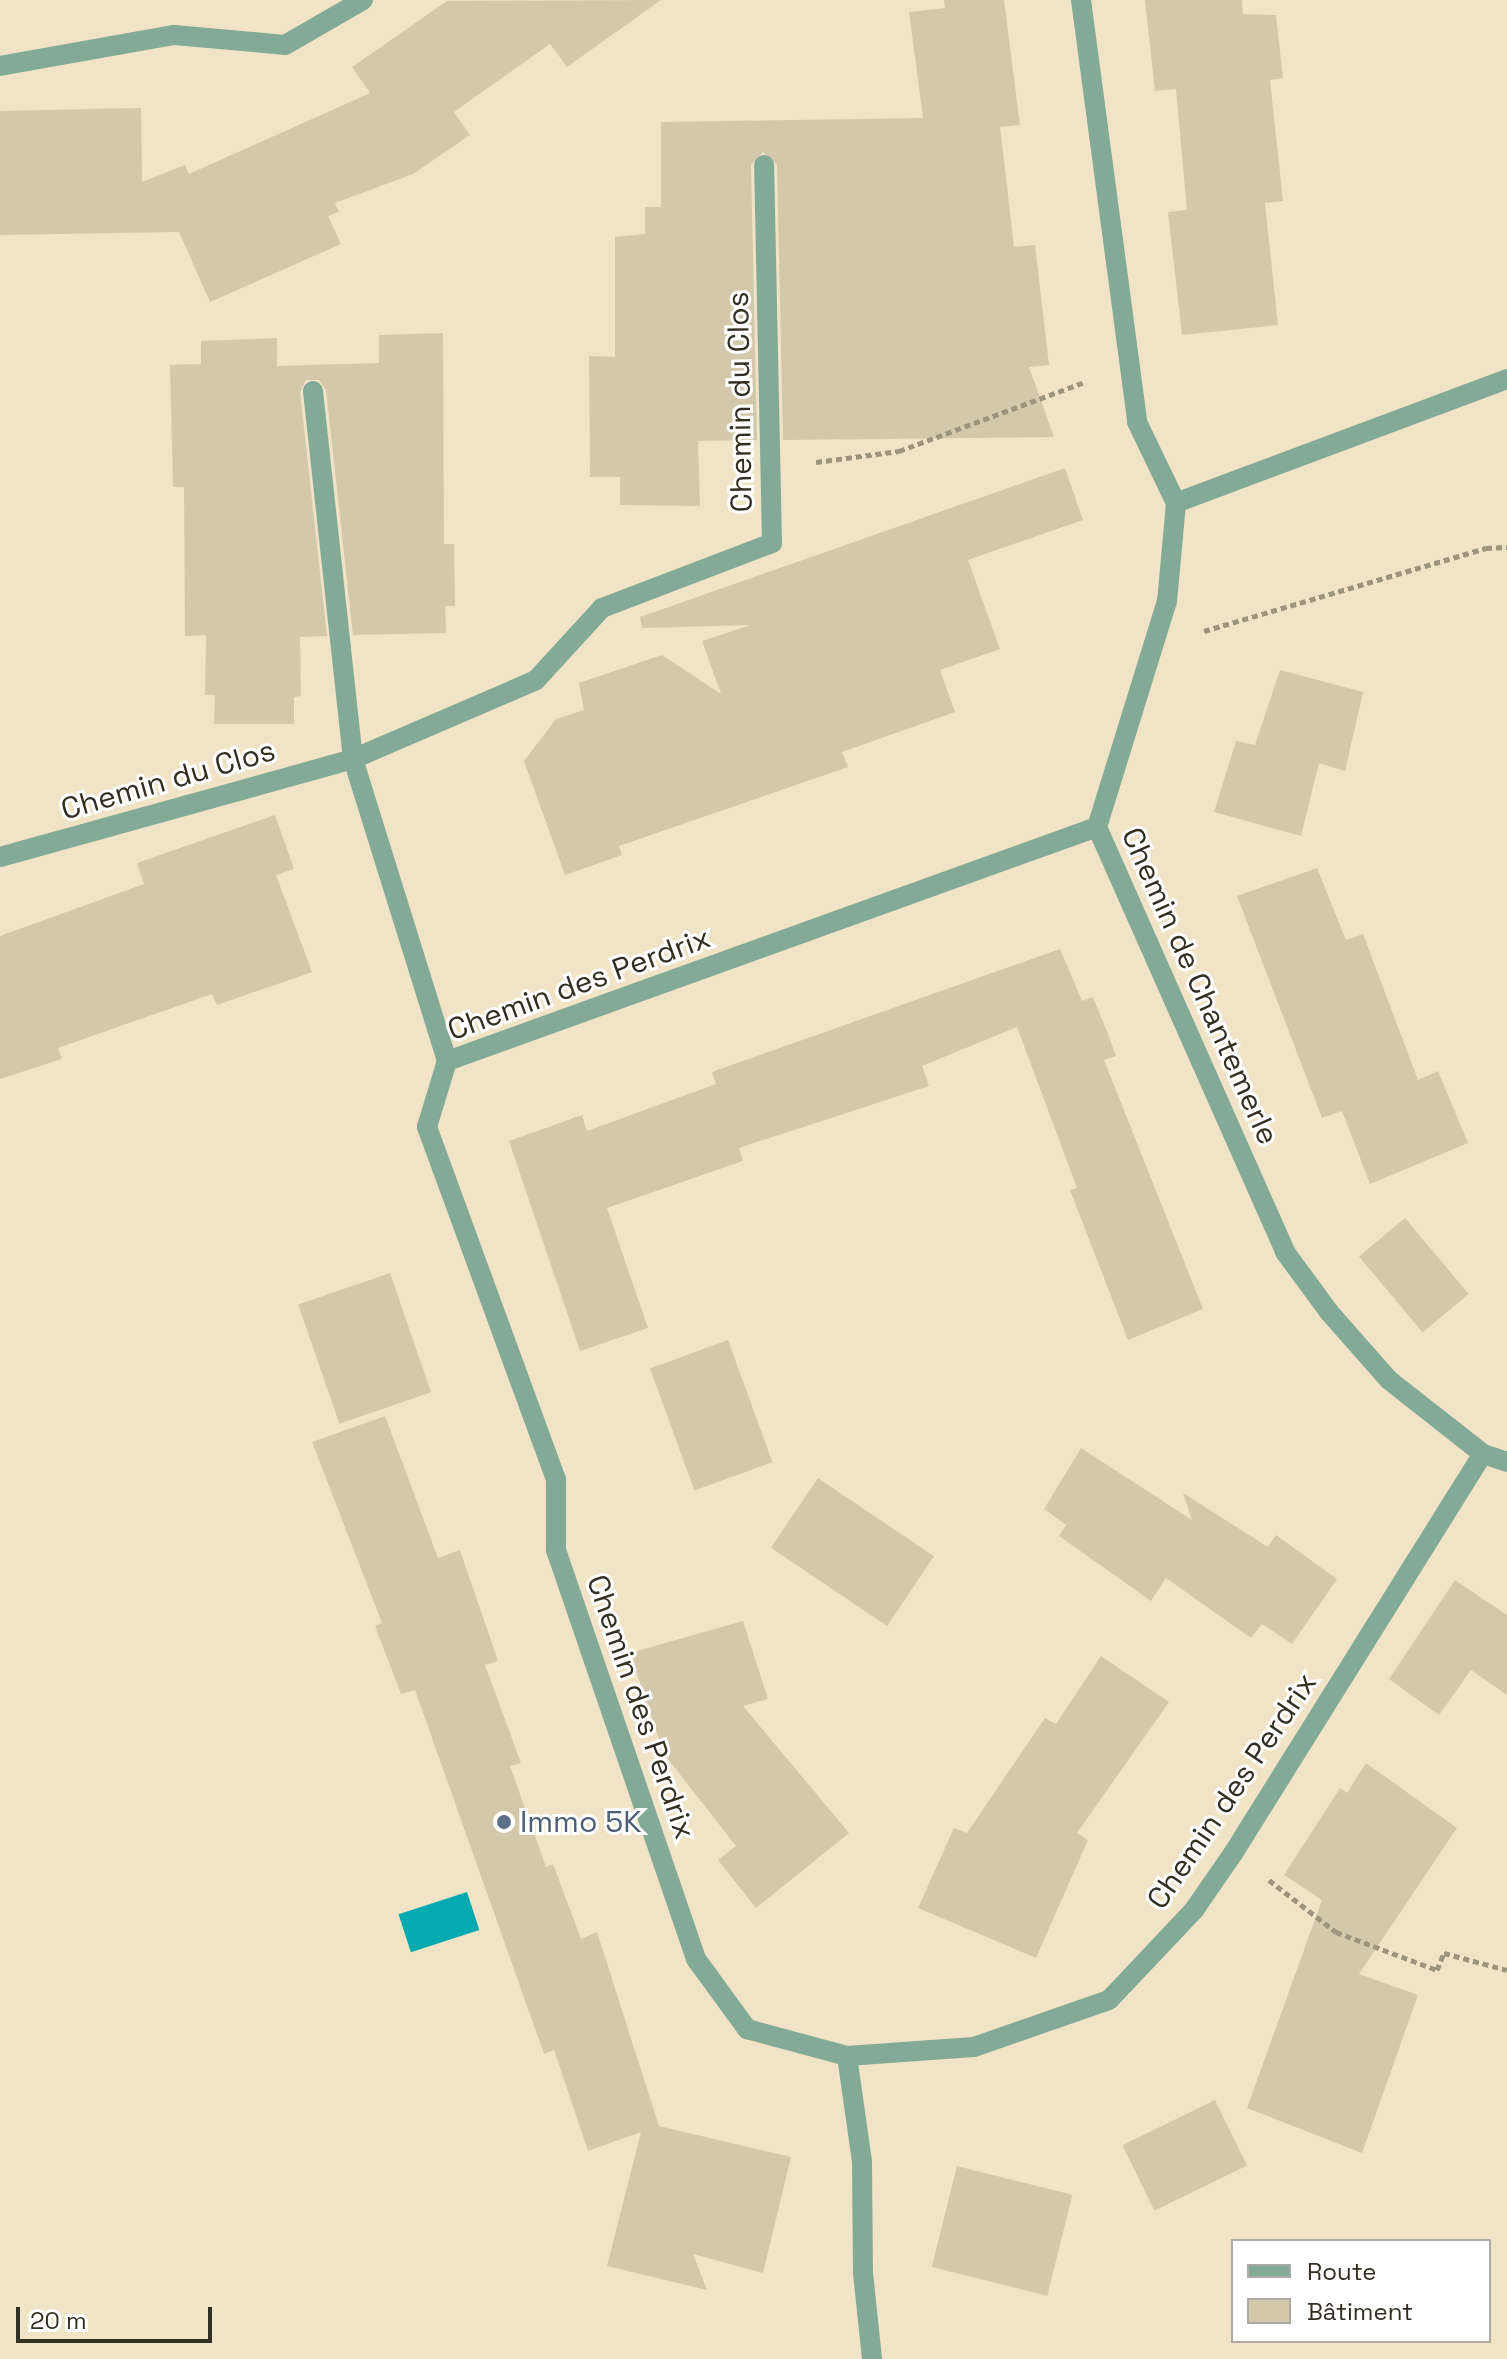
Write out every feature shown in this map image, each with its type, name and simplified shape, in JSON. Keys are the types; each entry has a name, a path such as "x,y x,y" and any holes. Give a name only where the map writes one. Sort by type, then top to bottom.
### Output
{"street":[{"path":"0,66 174,35 285,45 363,0"},
{"path":"1081,0 1137,422 1176,503 1507,379"},
{"name":"Chemin du Clos","path":"0,857 353,759 536,680 602,608 772,543 764,165"},
{"path":"313,391 353,759 447,1061"},
{"name":"Chemin de Chantemerle","path":"1176,503 1167,601 1097,827 1285,1252 1329,1312 1389,1380 1483,1454 1507,1462"},
{"name":"Chemin des Perdrix","path":"1097,827 447,1061 427,1127 556,1479 556,1550 696,1959 747,2029 847,2056 974,2047 1109,2000 1194,1910 1234,1852 1483,1454"},
{"path":"847,2056 862,2161 863,2273 872,2359"}],"path":[{"path":"771,468 899,451 1130,366"},
{"path":"1153,646 1486,548 1507,547"},
{"path":"1234,1852 1336,1932 1437,1970 1444,1953 1507,1970"}],"water":[{"path":"467,1892 479,1930 411,1952 399,1914"}],"building":[{"path":"661,0 567,67 550,44 454,112 470,135 413,174 335,203 339,212 328,216 341,244 210,302 179,232 0,235 0,111 141,108 142,182 185,165 189,174 370,93 352,67 447,1"},
{"path":"944,0 1004,0 1020,125 1000,127 1014,247 1035,245 1049,365 1029,367 1054,437 783,440 777,165 763,152 751,165 757,440 698,441 700,506 620,505 620,477 590,477 589,356 615,357 615,237 645,234 645,207 661,207 661,122 923,118 909,12 945,8"},
{"path":"1145,0 1242,0 1243,14 1276,15 1283,78 1270,80 1283,201 1265,203 1278,325 1182,335 1168,212 1187,210 1176,89 1155,91"},
{"path":"443,333 444,544 454,544 455,606 445,606 446,633 353,635 326,390 319,380 306,380 300,392 327,636 300,637 301,696 294,697 294,724 214,724 215,695 205,695 206,635 185,636 184,487 173,487 170,365 201,364 201,341 277,338 277,366 379,363 379,335"},
{"path":"1065,468 1083,520 968,560 1000,649 940,670 955,712 842,752 848,767 619,846 622,855 565,875 524,761 556,719 584,710 579,683 662,655 721,694 702,641 750,625 642,628 640,617"},
{"path":"1280,670 1363,692 1345,771 1319,763 1301,836 1214,812 1236,741 1255,745"},
{"path":"275,815 294,869 276,875 312,972 217,1005 212,994 58,1048 62,1059 0,1079 0,936 144,884 137,863"},
{"path":"1317,868 1346,940 1363,934 1418,1080 1438,1071 1468,1143 1370,1184 1342,1111 1322,1118 1237,896"},
{"path":"1060,949 1082,1001 1093,997 1106,1029 1116,1056 1104,1060 1203,1309 1128,1340 1070,1190 1077,1188 1017,1027 922,1066 929,1086 739,1148 743,1161 607,1208 648,1328 580,1351 509,1141 582,1115 587,1131 716,1084 712,1072"},
{"path":"1405,1218 1469,1294 1423,1332 1359,1257"},
{"path":"390,1273 431,1392 339,1424 298,1305"},
{"path":"728,1340 772,1462 694,1491 650,1368"},
{"path":"385,1416 438,1558 460,1550 498,1661 485,1665 521,1763 510,1766 546,1867 553,1864 581,1939 597,1932 659,2126 791,2157 763,2273 693,2254 707,2290 607,2266 641,2132 588,2151 554,2050 544,2054 415,1690 401,1694 375,1626 382,1623 312,1442"},
{"path":"1081,1448 1192,1520 1183,1493 1268,1547 1276,1535 1337,1579 1292,1644 1262,1624 1251,1638 1166,1578 1151,1601 1059,1536 1066,1525 1044,1509"},
{"path":"818,1478 934,1556 887,1626 771,1548"},
{"path":"1455,1580 1507,1615 1507,1695 1471,1670 1439,1715 1389,1679"},
{"path":"743,1621 768,1699 743,1706 849,1833 756,1908 718,1860 736,1846 664,1754 630,1653"},
{"path":"1101,1656 1169,1702 1077,1833 1088,1840 1036,1958 918,1908 954,1828 967,1833 1045,1718 1056,1724"},
{"path":"1366,1763 1457,1828 1359,1974 1418,1995 1362,2153 1247,2108 1322,1900 1284,1875 1340,1788 1347,1793"},
{"path":"1215,2100 1247,2166 1154,2211 1122,2145"},
{"path":"957,2166 1072,2195 1047,2296 932,2267"}],"place":[{"name":"Immo 5K","path":"504,1822"}]}
